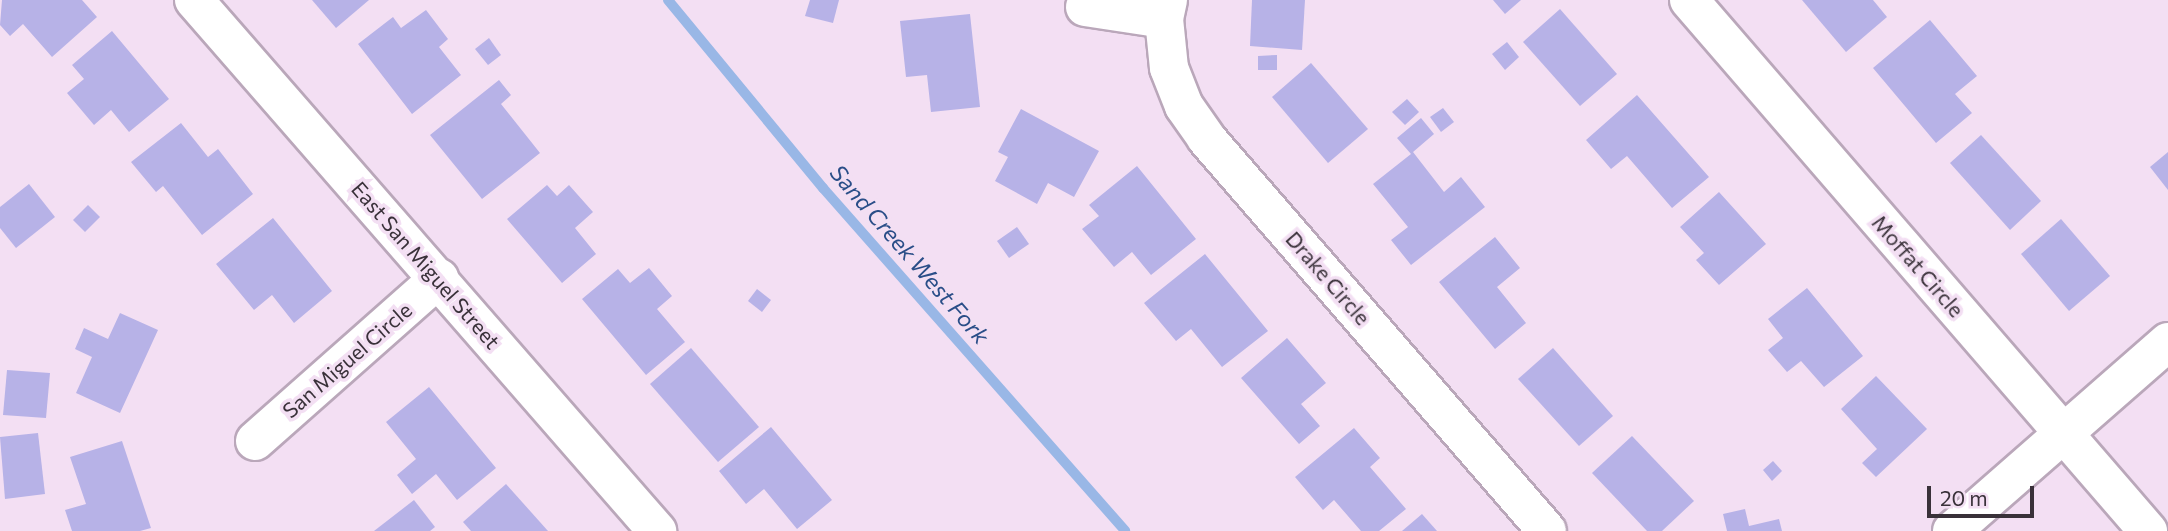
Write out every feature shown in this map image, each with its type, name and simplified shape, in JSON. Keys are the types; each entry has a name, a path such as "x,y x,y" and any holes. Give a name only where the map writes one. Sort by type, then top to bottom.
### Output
{"street":[{"name":"East San Miguel Street","path":"194,0 657,531"},
{"name":"Moffat Circle","path":"1689,0 2148,531"},
{"path":"1085,7 1166,10"},
{"name":"Drake Circle","path":"1166,10 1169,68 1184,106 1206,138 1548,531"},
{"name":"San Miguel Circle","path":"255,441 439,278"},
{"path":"1952,531 2168,342"}],"building":[{"path":"2,0 82,0 97,17 52,57 23,24 10,36 0,25"},
{"path":"312,0 369,0 336,28"},
{"path":"810,0 839,0 833,23 805,16"},
{"path":"1252,0 1305,0 1302,50 1250,46"},
{"path":"1493,0 1521,0 1505,14"},
{"path":"1802,0 1873,0 1887,17 1846,52"},
{"path":"1560,9 1617,74 1580,106 1523,42"},
{"path":"426,10 448,39 439,47 461,75 412,114 358,44 393,17 401,28"},
{"path":"970,14 980,107 931,112 927,75 906,77 900,21"},
{"path":"1930,20 1977,76 1955,94 1972,113 1936,143 1873,68"},
{"path":"112,31 169,99 129,132 111,110 94,125 67,93 84,79 72,65"},
{"path":"489,38 501,55 488,65 475,49"},
{"path":"1507,42 1519,57 1505,70 1492,54"},
{"path":"1277,55 1277,70 1258,70 1258,56"},
{"path":"1311,63 1368,129 1328,163 1272,97"},
{"path":"499,80 511,95 501,104 540,153 482,199 430,135"},
{"path":"1637,95 1709,177 1672,208 1627,156 1611,169 1586,140"},
{"path":"1407,99 1419,112 1405,125 1392,112"},
{"path":"1443,108 1454,122 1441,132 1430,117"},
{"path":"1021,109 1099,151 1074,197 1048,183 1037,204 995,181 1008,157 998,152"},
{"path":"1421,118 1434,134 1413,152 1444,192 1461,177 1485,207 1411,265 1391,240 1408,227 1373,184 1411,154 1397,138"},
{"path":"181,123 208,157 218,149 253,194 202,235 163,186 156,192 131,162"},
{"path":"1981,135 2041,201 2010,230 1950,163"},
{"path":"2168,152 2168,190 2150,167"},
{"path":"1137,166 1196,239 1151,275 1132,252 1114,267 1082,229 1099,216 1089,205"},
{"path":"29,184 55,217 16,248 0,228 0,207"},
{"path":"547,185 557,196 569,185 593,212 575,228 596,254 562,283 507,219"},
{"path":"1719,192 1766,244 1719,285 1696,260 1704,253 1680,227"},
{"path":"88,205 100,217 85,232 73,220"},
{"path":"273,218 332,291 294,323 272,295 254,310 216,264"},
{"path":"2061,219 2110,276 2069,311 2021,254"},
{"path":"1017,227 1029,244 1009,258 997,241"},
{"path":"1495,237 1520,268 1497,287 1526,323 1495,349 1439,282"},
{"path":"1205,254 1268,331 1222,367 1191,329 1176,341 1144,303"},
{"path":"649,268 672,296 657,309 685,342 646,375 582,299 618,269 630,283"},
{"path":"1807,288 1863,356 1824,387 1801,361 1787,372 1768,350 1783,338 1768,319"},
{"path":"757,289 771,300 762,312 748,301"},
{"path":"120,313 158,330 120,413 76,393 92,357 75,349 84,328 108,339"},
{"path":"1287,338 1326,383 1301,404 1320,426 1299,444 1241,378"},
{"path":"691,348 759,427 718,462 650,384"},
{"path":"1553,348 1613,416 1579,446 1518,379"},
{"path":"7,370 50,373 46,418 3,415"},
{"path":"1876,376 1927,429 1876,477 1862,463 1877,449 1841,409"},
{"path":"429,387 496,468 457,500 436,474 412,494 397,475 416,459 386,422"},
{"path":"771,427 832,500 797,529 764,489 746,504 719,471"},
{"path":"1354,428 1380,458 1370,467 1406,509 1379,531 1361,531 1334,500 1323,510 1295,477"},
{"path":"38,433 45,494 5,499 0,437"},
{"path":"1632,436 1694,501 1662,531 1647,531 1592,473"},
{"path":"122,441 151,528 140,531 72,531 65,510 86,504 70,457"},
{"path":"1773,461 1782,471 1772,481 1763,470"},
{"path":"506,484 548,531 471,531 463,522"},
{"path":"414,500 435,527 430,531 374,531"},
{"path":"1745,509 1749,526 1779,519 1782,531 1727,531 1723,514"},
{"path":"1422,514 1437,531 1402,531"}],"waterway":[{"name":"Sand Creek West Fork","path":"668,0 823,188 1125,531"}]}
